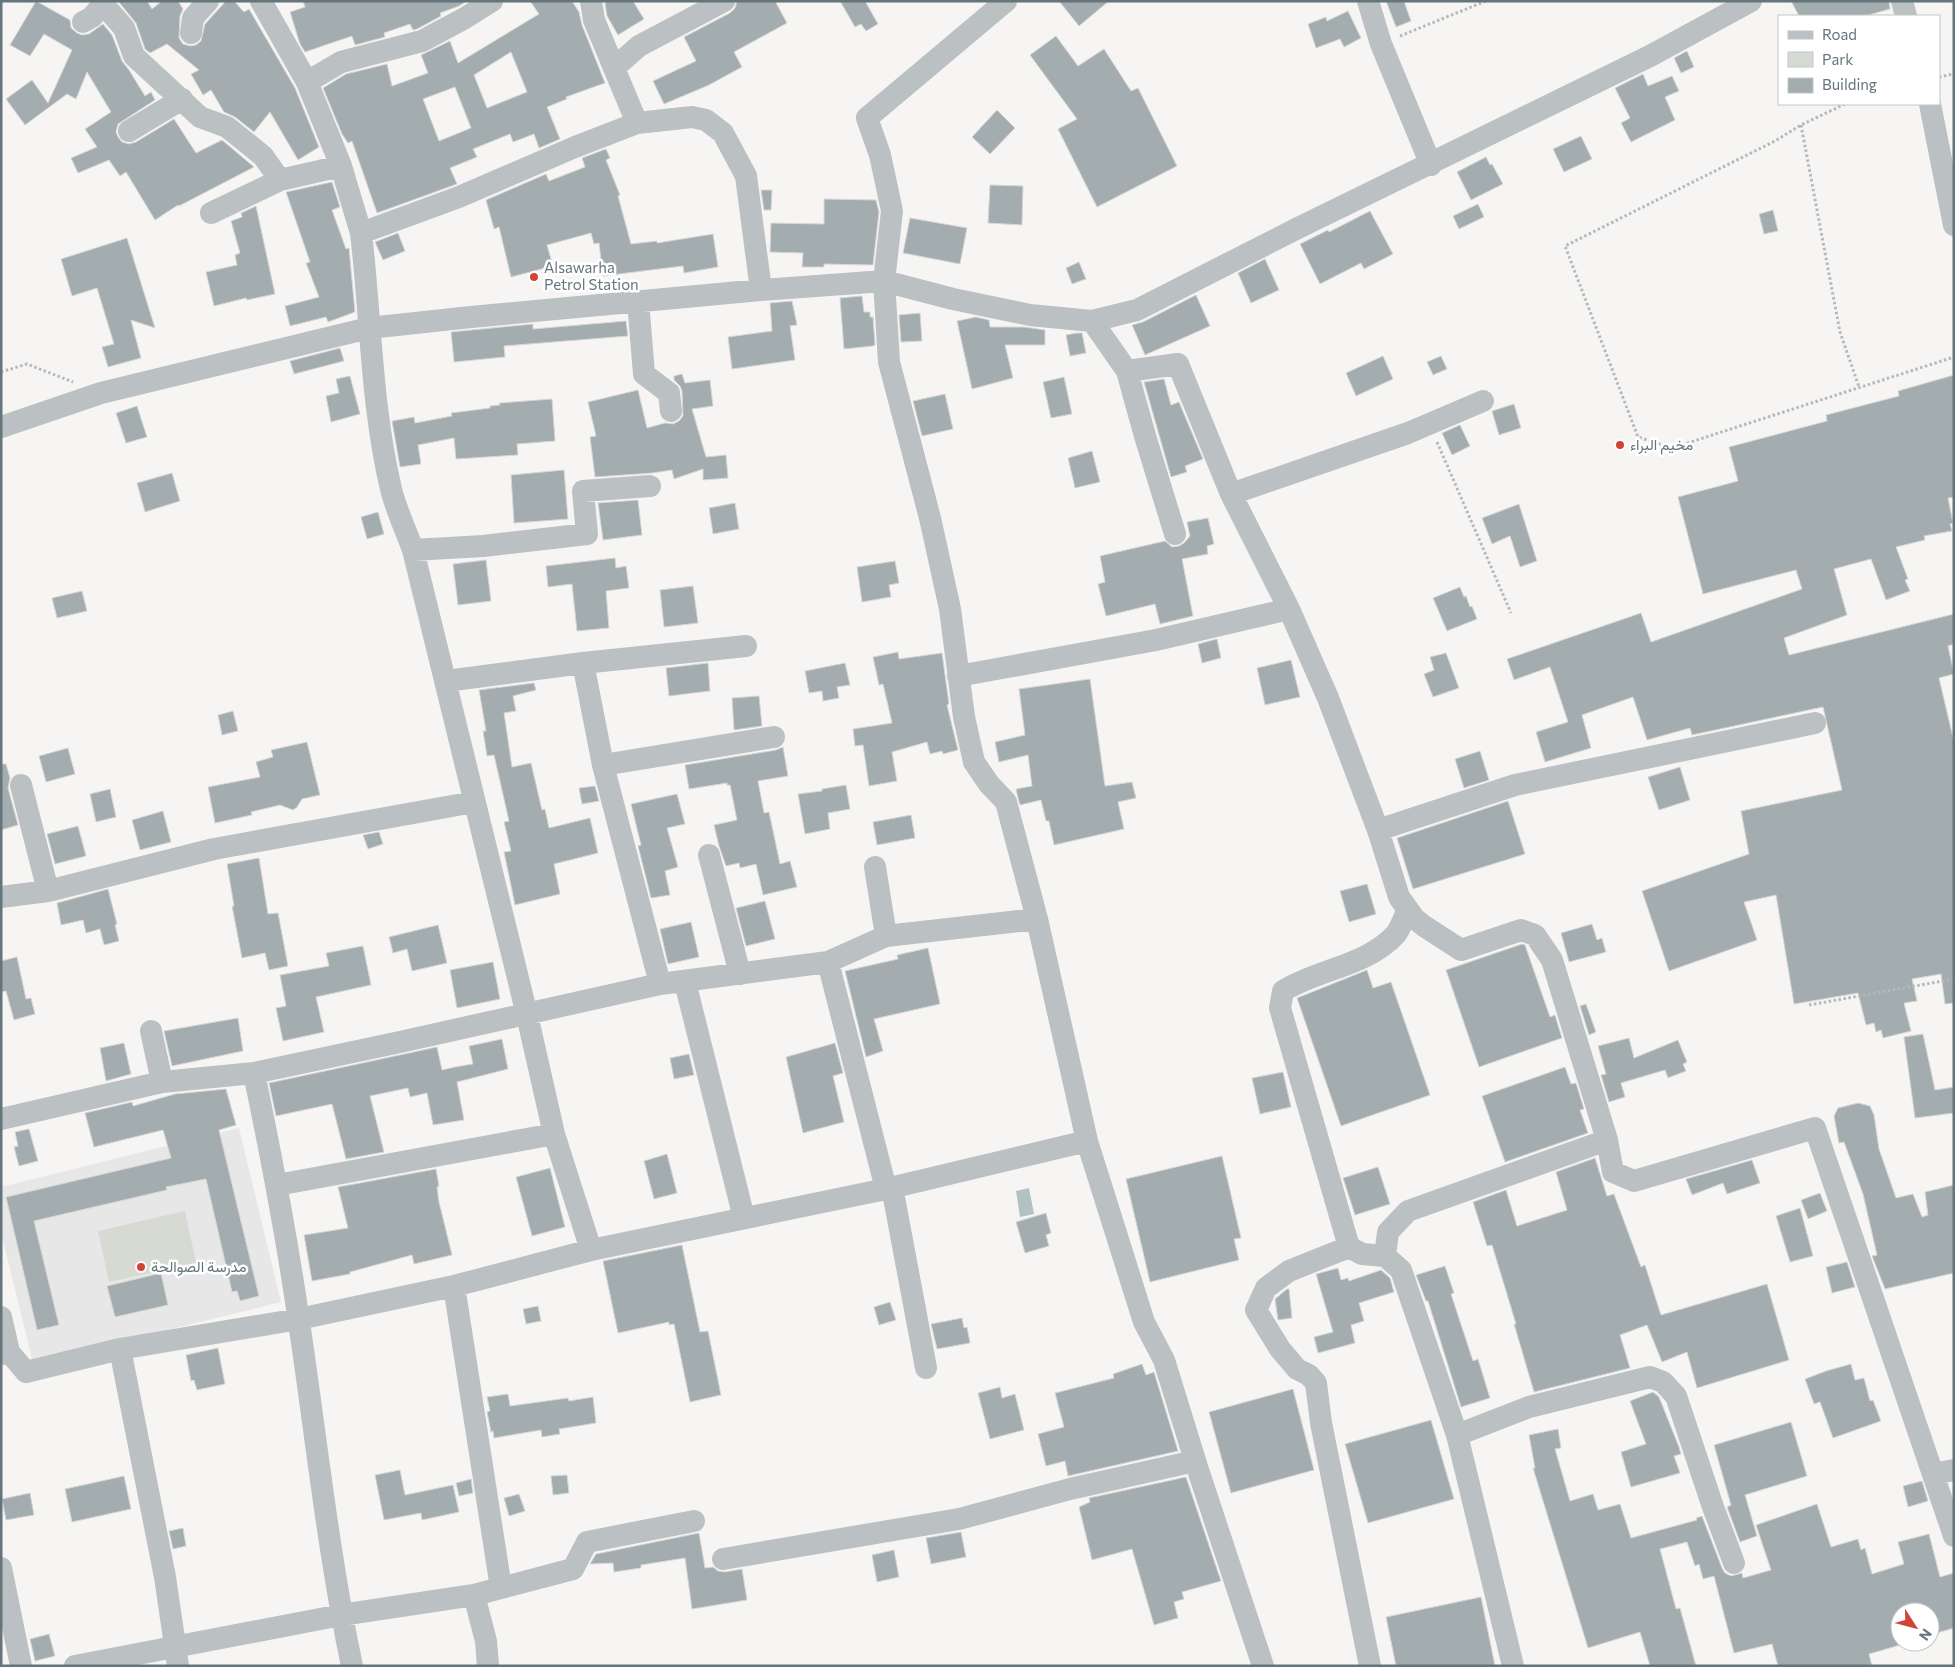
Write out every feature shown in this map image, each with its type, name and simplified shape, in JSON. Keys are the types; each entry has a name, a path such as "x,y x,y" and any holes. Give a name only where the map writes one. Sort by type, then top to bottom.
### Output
{"street":[{"path":"191,33 193,18 208,1"},
{"path":"261,1 307,82 341,166 361,232 368,288 369,328 378,423 391,491 413,550 527,1015 554,1134 592,1250"},
{"path":"307,82 342,62 422,41 492,1"},
{"path":"591,1 594,20 637,123"},
{"path":"614,68 639,46 724,1"},
{"path":"1006,1 867,118 880,154 892,212 884,281 889,362 930,518 948,600 964,717 974,762 989,784 1006,802 1037,919 1087,1141 1144,1322 1164,1360 1262,1666"},
{"path":"1368,1 1381,44 1431,165"},
{"path":"1,427 101,393 369,328 638,301 884,281 953,300 1030,315 1092,321 1137,310 1298,228 1431,165 1650,56 1751,1"},
{"path":"1902,1 1906,15"},
{"path":"83,22 92,17 104,3 124,28 134,56 182,99 200,118 227,127 263,156 280,180"},
{"path":"129,132 182,99"},
{"path":"1930,105 1954,225"},
{"path":"361,232 459,196 637,123 692,117 706,120 723,133 746,176 761,290"},
{"path":"211,213 280,180 341,166"},
{"path":"638,301 644,374 669,393 671,411"},
{"path":"1092,321 1127,372 1176,534"},
{"path":"1127,372 1178,364 1231,494 1288,609 1328,698 1378,830 1398,897 1424,926 1461,950 1521,930 1535,935 1552,960 1607,1140 1613,1172 1634,1181 1815,1128 1943,1472 1954,1536"},
{"path":"1231,494 1408,432 1483,401"},
{"path":"413,550 483,546 587,534 583,491 650,486"},
{"path":"958,676 1156,640 1288,609"},
{"path":"446,682 583,663 746,646"},
{"path":"583,663 603,765 660,984"},
{"path":"1378,830 1515,785 1815,723"},
{"path":"603,765 774,736"},
{"path":"21,785 48,890"},
{"path":"1,897 48,890 214,849 474,802"},
{"path":"709,855 740,974"},
{"path":"875,868 886,936"},
{"path":"1408,910 1397,933 1376,950 1344,966 1295,984 1283,991 1280,1008 1349,1247 1362,1254 1385,1256 1401,1270 1456,1436 1513,1666"},
{"path":"1,1119 162,1082 254,1072 527,1015 660,984 828,962 886,936 1037,919"},
{"path":"828,962 889,1188 926,1368"},
{"path":"685,982 744,1218"},
{"path":"151,1031 162,1082"},
{"path":"254,1072 277,1185 299,1319 341,1615 352,1666"},
{"path":"277,1185 554,1134"},
{"path":"1385,1256 1388,1232 1408,1211 1607,1140"},
{"path":"1,1318 5,1353 26,1372 120,1349 299,1319 454,1286 592,1250 889,1188 1087,1141"},
{"path":"1349,1247 1289,1271 1266,1288 1256,1310 1280,1348 1297,1369 1309,1375 1316,1383 1321,1423 1370,1666"},
{"path":"454,1286 501,1588"},
{"path":"120,1349 165,1577 176,1656"},
{"path":"1456,1436 1529,1407 1650,1377 1663,1382 1676,1396 1734,1563"},
{"path":"723,1559 959,1519 1070,1489 1195,1461"},
{"path":"75,1666 176,1656 341,1615 474,1595 573,1569 587,1542 694,1521"},
{"path":"1,1568 21,1666"},
{"path":"474,1595 486,1641 488,1666"}],"path":[{"path":"1381,44 1486,1"},
{"path":"1940,77 1954,74"},
{"path":"1844,105 1564,246 1638,437 1672,448 1954,357"},
{"path":"1801,125 1840,332 1859,388"},
{"path":"1,372 27,364 101,393"},
{"path":"1429,423 1486,559 1511,613"},
{"path":"1809,1005 1954,979"}],"shaded area":[{"name":"مدرسة الصوالحة","path":"239,1128 281,1302 33,1363 1,1232 1,1187"},
{"path":"1029,1188 1034,1214 1020,1217 1016,1191"}],"green space":[{"path":"185,1211 196,1263 109,1282 98,1231"}],"building":[{"path":"36,1 70,20 71,28 82,35 89,34 103,24 112,35 122,61 145,96 151,92 155,100 118,124 116,132 122,142 129,144 136,142 174,119 196,153 222,140 254,167 178,205 155,220 126,172 120,176 109,160 78,173 71,158 97,147 85,129 111,112 87,72 76,99 67,94 25,125 6,99 32,80 48,103 72,50 44,34 30,56 10,45"},
{"path":"118,1 147,1 152,9 162,1 178,1 183,9 180,16 179,38 183,44 190,46 196,45 201,41 205,24 226,1 234,1 244,12 249,9 295,88 319,147 298,160 270,112 254,132 235,117 224,112 211,90 203,95 191,74 199,70 167,44 150,53 145,49 136,23"},
{"path":"303,1 467,1 440,13 441,16 417,29 413,30 410,24 384,33 385,37 355,45 352,36 305,52 300,44 290,12 305,7"},
{"path":"530,1 572,1 579,12 582,25 605,83 566,97 567,99 547,107 560,139 539,148 534,134 513,142 510,134 473,149 477,157 450,168 457,184 377,213 352,141 348,143 342,134 323,88 346,74 387,64 392,86 428,73 421,55 450,41 458,63 539,14","holes":["511,52 527,92 487,108 474,75","455,87 471,128 439,141 423,99"]},
{"path":"607,1 633,1 644,19 618,35 607,16 605,3"},
{"path":"737,1 775,1 787,23 734,52 742,67 709,85 664,104 653,81 696,61 684,37 730,13 735,8"},
{"path":"840,1 865,1 878,24 866,31 861,24 855,27"},
{"path":"1059,1 1109,1 1079,26"},
{"path":"1386,1 1404,1 1411,21 1396,27"},
{"path":"1791,1 1889,1 1890,9 1869,15 1798,15"},
{"path":"1348,11 1361,38 1344,47 1340,39 1316,48 1308,24 1326,17 1327,21"},
{"path":"1056,36 1078,66 1104,49 1131,91 1138,88 1177,166 1097,207 1058,129 1077,119 1030,55"},
{"path":"1687,51 1694,67 1681,73 1674,58"},
{"path":"1643,74 1648,86 1672,76 1679,91 1665,97 1675,120 1631,142 1621,123 1630,118 1615,88"},
{"path":"997,110 1015,128 990,154 972,137"},
{"path":"1581,136 1592,159 1564,172 1553,149"},
{"path":"606,149 610,158 606,160 620,195 618,196 631,244 657,241 657,243 713,234 718,267 684,273 683,266 603,276 599,243 594,244 591,233 547,245 553,266 511,277 499,227 494,229 486,200 546,174 549,181 585,167 582,158"},
{"path":"1486,157 1503,184 1471,200 1457,172"},
{"path":"332,182 340,207 332,210 346,249 349,248 355,312 328,322 326,317 290,326 285,306 319,297 306,263 310,262 286,192"},
{"path":"990,185 1023,186 1022,225 988,223"},
{"path":"761,190 772,190 771,210 764,210"},
{"path":"824,199 876,200 879,212 873,265 824,264 824,267 802,267 803,253 770,252 771,223 824,224"},
{"path":"1478,204 1484,217 1459,229 1453,216"},
{"path":"256,206 275,294 247,300 246,298 214,306 206,272 237,265 235,255 240,253 231,221 242,217 241,213"},
{"path":"1773,210 1778,231 1764,234 1759,214"},
{"path":"1370,211 1393,254 1364,269 1361,263 1320,284 1300,244 1328,230 1329,232"},
{"path":"910,218 967,228 960,264 903,253"},
{"path":"398,233 405,251 383,260 375,242"},
{"path":"127,238 155,328 131,320 141,358 108,367 102,347 114,344 97,288 72,296 61,259"},
{"path":"1265,259 1279,290 1251,303 1238,273"},
{"path":"1079,262 1086,279 1072,284 1066,268"},
{"path":"1196,295 1210,326 1145,355 1132,325 1143,322"},
{"path":"862,296 864,312 870,312 870,317 873,317 875,345 844,349 840,298"},
{"path":"792,301 797,325 790,326 795,360 732,369 728,337 772,331 770,303"},
{"path":"920,313 922,341 901,342 899,315"},
{"path":"976,317 989,320 990,327 1024,327 1045,330 1045,345 1005,345 1013,378 972,389 957,321"},
{"path":"626,321 628,336 504,346 505,357 454,362 451,332 533,324 533,329"},
{"path":"1082,333 1086,353 1070,356 1066,335"},
{"path":"340,348 344,361 294,374 290,361"},
{"path":"1383,356 1393,379 1356,396 1346,373"},
{"path":"1441,356 1447,369 1433,375 1427,362"},
{"path":"682,374 685,383 710,380 713,406 692,409 706,457 726,455 728,478 703,480 703,469 674,479 672,470 595,477 590,437 596,436 588,402 638,390 647,428 665,423 673,424 683,416 682,391 674,380 674,376"},
{"path":"1954,375 1954,497 1948,498 1953,523 1950,524 1952,531 1924,536 1925,540 1896,547 1908,579 1905,580 1910,591 1886,600 1871,559 1834,569 1847,615 1784,638 1789,655 1954,614 1954,644 1948,646 1954,674 1939,678 1954,742 1954,1003 1945,1004 1941,974 1912,979 1917,1001 1904,1003 1911,1031 1883,1038 1881,1030 1876,1032 1874,1023 1866,1025 1858,993 1794,1004 1776,895 1744,902 1757,940 1669,971 1642,891 1749,854 1741,811 1842,790 1823,707 1692,735 1690,728 1647,740 1633,697 1582,715 1591,748 1545,762 1536,732 1568,722 1550,667 1514,680 1507,659 1641,613 1651,642 1802,589 1796,570 1703,594 1678,497 1738,481 1729,447 1827,421 1826,415 1899,396 1898,391"},
{"path":"350,376 360,414 331,422 326,396 339,393 336,379"},
{"path":"1064,377 1072,414 1051,418 1043,382"},
{"path":"1164,379 1171,405 1179,402 1203,459 1185,466 1187,472 1171,477 1144,382"},
{"path":"945,394 953,429 922,436 913,401"},
{"path":"552,399 555,441 517,444 518,455 456,459 454,438 418,445 421,464 400,467 392,421 414,417 415,423 452,416 451,413 490,408 490,406 500,405 499,403"},
{"path":"1514,404 1521,428 1499,435 1492,411"},
{"path":"137,406 147,437 126,443 116,413"},
{"path":"1460,425 1470,446 1452,455 1442,433"},
{"path":"1092,451 1100,482 1075,488 1068,458"},
{"path":"564,470 568,519 514,523 511,475"},
{"path":"172,473 180,501 145,512 137,483"},
{"path":"638,500 642,535 603,540 598,503"},
{"path":"735,503 739,529 713,534 709,508"},
{"path":"1519,504 1537,561 1520,567 1510,536 1492,544 1482,518"},
{"path":"378,512 384,534 367,539 361,517"},
{"path":"1208,518 1214,544 1207,546 1208,554 1182,559 1193,616 1160,624 1155,604 1106,616 1098,584 1105,582 1100,556 1165,541 1172,547 1179,546 1190,536 1187,522"},
{"path":"615,558 616,568 626,566 629,588 606,591 609,628 577,631 572,584 548,587 546,566"},
{"path":"486,560 491,601 458,605 453,564"},
{"path":"895,561 899,583 889,585 891,597 862,602 857,567"},
{"path":"693,586 698,623 664,627 660,590"},
{"path":"1460,587 1470,607 1472,606 1477,619 1447,631 1433,598"},
{"path":"82,591 87,611 57,618 52,598"},
{"path":"1217,639 1221,658 1202,663 1198,644"},
{"path":"898,652 899,659 942,653 949,704 947,705 958,750 943,754 942,751 930,754 927,742 892,752 897,781 869,786 863,745 855,746 853,729 892,723 883,684 879,685 873,657"},
{"path":"1446,653 1459,688 1433,697 1424,674 1434,670 1430,657"},
{"path":"1291,660 1300,697 1265,705 1257,668"},
{"path":"708,663 710,691 669,696 666,668"},
{"path":"845,663 850,685 837,687 839,698 823,701 822,691 809,693 805,671"},
{"path":"1090,679 1105,786 1132,782 1136,798 1118,802 1124,829 1054,845 1049,821 1046,821 1041,800 1020,805 1016,789 1032,786 1028,755 999,762 995,742 1025,735 1019,689"},
{"path":"534,683 536,690 513,696 516,711 504,713 512,767 531,763 542,810 545,809 549,828 590,818 598,853 554,864 560,894 515,905 504,852 511,851 504,822 509,821 494,755 487,756 483,731 486,731 479,690"},
{"path":"759,696 762,726 734,730 732,698"},
{"path":"233,711 238,731 222,735 218,715"},
{"path":"307,742 320,795 302,799 293,810 280,805 251,812 252,815 215,823 208,787 260,777 256,762 273,757 271,750"},
{"path":"783,747 788,776 758,781 764,813 769,812 780,864 790,861 797,887 763,895 756,864 740,868 739,863 726,866 719,846 714,825 737,820 730,785 727,785 727,783 689,789 685,765 776,750"},
{"path":"68,748 75,774 46,782 39,756"},
{"path":"1480,751 1489,780 1464,788 1455,759"},
{"path":"1,764 6,764 10,778 8,788 18,825 1,830"},
{"path":"1680,767 1690,800 1659,810 1648,777"},
{"path":"846,785 850,809 828,813 830,829 805,834 798,794"},
{"path":"595,786 599,801 582,804 579,788"},
{"path":"110,789 116,817 96,822 90,794"},
{"path":"677,794 685,824 667,828 678,867 665,871 670,895 651,898 638,846 641,845 631,804"},
{"path":"1508,801 1525,854 1413,889 1397,838"},
{"path":"163,811 171,842 140,850 132,820"},
{"path":"911,815 915,838 877,845 873,822"},
{"path":"78,826 86,856 55,864 47,834"},
{"path":"379,832 383,844 368,849 363,835"},
{"path":"259,858 268,914 278,913 288,966 269,970 265,953 242,958 232,906 234,906 227,864"},
{"path":"1367,884 1376,914 1349,922 1340,891"},
{"path":"108,889 117,924 115,925 119,941 104,945 100,929 86,933 83,920 61,925 57,903"},
{"path":"765,901 775,939 746,946 736,908"},
{"path":"691,922 699,957 668,964 660,929"},
{"path":"1592,924 1597,940 1602,938 1606,952 1569,962 1561,933"},
{"path":"438,925 447,963 412,971 407,949 393,953 389,937"},
{"path":"1522,944 1525,945 1550,1017 1555,1015 1562,1038 1479,1067 1446,970"},
{"path":"363,946 371,985 316,997 324,1032 283,1041 276,1008 286,1006 280,975 329,966 326,953"},
{"path":"928,948 940,1004 874,1019 883,1051 866,1057 845,971 898,959 897,955"},
{"path":"17,957 26,999 31,998 35,1014 14,1020 6,991 1,992 1,961"},
{"path":"493,962 500,999 457,1008 450,970"},
{"path":"1367,970 1373,988 1391,982 1430,1095 1341,1126 1297,998"},
{"path":"1586,1004 1596,1032 1589,1035 1580,1006"},
{"path":"238,1018 243,1051 172,1066 164,1031"},
{"path":"1923,1034 1935,1090 1954,1087 1954,1113 1915,1118 1904,1037"},
{"path":"1629,1038 1634,1058 1678,1040 1687,1062 1683,1064 1686,1071 1668,1078 1665,1070 1621,1083 1625,1097 1609,1102 1601,1075 1606,1074 1598,1046"},
{"path":"502,1039 508,1069 457,1082 464,1120 433,1125 427,1093 410,1097 408,1088 370,1096 384,1152 346,1159 332,1104 276,1116 269,1083 437,1047 442,1070 473,1064 469,1046"},
{"path":"124,1043 131,1074 106,1081 100,1048"},
{"path":"835,1043 843,1073 833,1076 844,1122 803,1133 786,1057"},
{"path":"689,1054 694,1075 674,1079 670,1058"},
{"path":"1565,1067 1571,1084 1576,1083 1584,1109 1580,1110 1588,1133 1505,1162 1482,1096"},
{"path":"1283,1072 1291,1107 1260,1114 1252,1078"},
{"path":"226,1089 236,1125 219,1130 259,1296 240,1301 237,1291 232,1292 206,1179 166,1187 167,1190 34,1221 59,1325 37,1330 6,1197 171,1158 163,1130 94,1147 85,1113 132,1102 133,1106 175,1094"},
{"path":"1858,1103 1870,1106 1874,1115 1879,1149 1896,1198 1913,1194 1922,1217 1928,1215 1925,1192 1954,1185 1954,1273 1885,1289 1872,1256 1877,1255 1863,1194 1844,1142 1839,1143 1834,1116 1838,1108"},
{"path":"29,1129 38,1161 19,1166 14,1147 18,1146 15,1132"},
{"path":"667,1154 677,1193 654,1199 644,1161"},
{"path":"1222,1156 1241,1238 1234,1239 1239,1260 1150,1282 1126,1179"},
{"path":"1595,1158 1607,1196 1614,1194 1641,1267 1645,1265 1661,1315 1767,1284 1789,1360 1697,1388 1687,1352 1662,1362 1647,1325 1620,1335 1630,1368 1534,1392 1492,1245 1487,1246 1473,1202 1506,1190 1517,1226 1567,1210 1556,1172"},
{"path":"1752,1160 1760,1183 1727,1194 1723,1183 1692,1195 1686,1179"},
{"path":"1378,1167 1390,1204 1355,1215 1343,1178"},
{"path":"550,1168 565,1227 532,1236 516,1177"},
{"path":"436,1169 439,1202 452,1255 414,1264 412,1255 350,1272 350,1274 312,1281 304,1235 348,1228 338,1187"},
{"path":"1820,1193 1827,1211 1808,1219 1801,1200"},
{"path":"1800,1208 1813,1256 1790,1262 1776,1216"},
{"path":"1046,1213 1051,1233 1046,1235 1049,1246 1025,1253 1016,1222"},
{"path":"682,1245 700,1332 708,1331 721,1395 690,1402 674,1324 669,1325 669,1322 618,1333 603,1261"},
{"path":"1847,1262 1855,1287 1832,1293 1826,1267"},
{"path":"1445,1266 1454,1293 1451,1294 1473,1361 1478,1359 1490,1398 1461,1407 1428,1301 1426,1301 1416,1275"},
{"path":"1338,1268 1341,1280 1348,1278 1349,1281 1381,1270 1390,1278 1394,1292 1359,1303 1364,1321 1351,1325 1355,1343 1318,1353 1314,1337 1333,1332 1316,1274"},
{"path":"161,1273 168,1305 115,1317 107,1286"},
{"path":"1289,1289 1292,1318 1278,1320 1275,1299"},
{"path":"890,1302 896,1320 879,1325 874,1307"},
{"path":"538,1306 541,1321 526,1324 523,1309"},
{"path":"962,1318 964,1328 967,1327 970,1343 937,1349 931,1324"},
{"path":"218,1348 225,1384 197,1390 194,1380 191,1381 186,1355"},
{"path":"1142,1364 1146,1375 1154,1372 1178,1451 1068,1476 1065,1461 1046,1466 1038,1434 1064,1427 1055,1393 1114,1378 1113,1374"},
{"path":"1851,1364 1855,1380 1864,1378 1870,1401 1873,1400 1881,1421 1833,1438 1820,1402 1814,1404 1805,1379"},
{"path":"1000,1387 1002,1398 1015,1394 1024,1430 990,1439 978,1393"},
{"path":"1293,1389 1314,1470 1231,1493 1209,1412"},
{"path":"1653,1392 1659,1397 1679,1447 1681,1454 1674,1456 1680,1473 1631,1487 1621,1452 1646,1444 1630,1401"},
{"path":"508,1394 510,1406 568,1398 569,1401 593,1397 596,1423 559,1429 560,1434 542,1437 541,1430 494,1438 487,1412 490,1411 487,1397"},
{"path":"1431,1420 1454,1499 1368,1523 1345,1444"},
{"path":"1791,1422 1807,1476 1745,1495 1757,1536 1740,1542 1727,1507 1731,1505 1714,1445"},
{"path":"1558,1429 1561,1448 1555,1449 1570,1501 1593,1494 1598,1510 1620,1504 1631,1538 1697,1520 1696,1518 1702,1516 1722,1568 1725,1573 1731,1576 1742,1573 1743,1578 1771,1570 1756,1525 1817,1504 1831,1547 1858,1539 1861,1550 1865,1548 1872,1574 1904,1564 1898,1542 1929,1534 1940,1577 1954,1573 1954,1628 1940,1632 1940,1602 1890,1602 1890,1648 1869,1654 1872,1666 1778,1666 1772,1644 1734,1653 1714,1576 1703,1579 1699,1564 1695,1566 1687,1542 1660,1549 1676,1609 1680,1608 1696,1666 1650,1666 1640,1632 1588,1648 1533,1468 1535,1468 1529,1435"},
{"path":"400,1470 405,1495 453,1485 459,1512 422,1520 421,1513 384,1520 375,1475"},
{"path":"567,1475 569,1493 553,1495 551,1476"},
{"path":"124,1476 131,1509 72,1522 65,1489"},
{"path":"1186,1477 1221,1581 1182,1592 1184,1599 1174,1602 1178,1618 1154,1625 1132,1549 1092,1560 1079,1507 1090,1502 1089,1498"},
{"path":"471,1479 473,1493 459,1496 456,1483"},
{"path":"1922,1481 1928,1501 1908,1507 1903,1486"},
{"path":"30,1493 34,1515 6,1520 2,1499"},
{"path":"519,1494 525,1511 509,1516 504,1498"},
{"path":"183,1528 186,1546 173,1549 169,1531"},
{"path":"961,1532 966,1557 931,1564 926,1538"},
{"path":"699,1533 705,1568 713,1567 718,1571 725,1572 742,1569 747,1600 692,1609 685,1558 641,1565 641,1568 614,1572 613,1563 590,1564 596,1554"},
{"path":"894,1550 899,1577 877,1582 872,1555"},
{"path":"1481,1597 1495,1666 1396,1666 1386,1617"},
{"path":"49,1634 55,1656 35,1661 30,1639"}],"place":[{"name":"Alsawarha Petrol Station","path":"534,277"},
{"name":"مخيم البراء","path":"1620,445"},
{"name":"مدرسة الصوالحة","path":"141,1267"}]}
